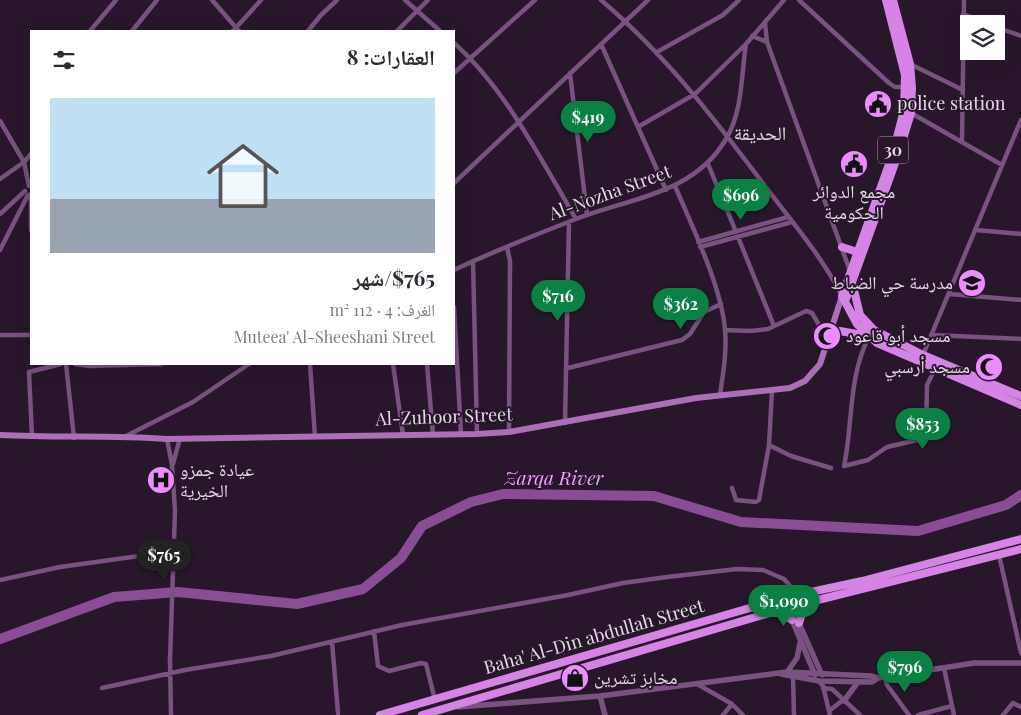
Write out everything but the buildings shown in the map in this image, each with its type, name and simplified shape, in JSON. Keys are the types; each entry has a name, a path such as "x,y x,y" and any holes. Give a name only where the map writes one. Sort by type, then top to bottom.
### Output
{"main road":[{"name":"30","path":"843,298 850,272 897,139 904,110 906,86 901,56 886,0"},
{"name":"30","path":"843,298 852,283 911,113 912,88 910,64 893,0"},
{"path":"842,247 858,252"},
{"path":"850,272 858,309 866,324 884,336 1021,403"},
{"path":"843,298 852,317 868,337"},
{"name":"Al-Zuhoor Street","path":"0,435 74,438 126,436 180,438 477,434 509,432 720,395 772,391 797,385 810,376 820,364 843,298"},
{"path":"832,329 868,337 935,369 1021,403"},
{"name":"Baha' Al-Din abdullah Street","path":"380,715 791,596 1021,539"},
{"name":"Baha' Al-Din abdullah Street","path":"422,715 446,710 792,606 1021,549"},
{"path":"777,611 795,621 810,602"}],"street":[{"path":"91,30 116,0"},
{"path":"133,30 157,0"},
{"path":"212,0 236,30 261,0"},
{"path":"309,30 321,14 337,0"},
{"path":"405,0 439,30"},
{"path":"398,30 428,0"},
{"path":"455,72 535,0"},
{"path":"601,0 657,52 695,94 818,257 843,298"},
{"path":"455,182 648,0"},
{"path":"657,52 723,15 740,0"},
{"path":"638,127 695,94 746,44 784,0"},
{"path":"799,0 889,83 896,87 906,86"},
{"path":"962,141 964,0"},
{"path":"764,23 767,42 850,272"},
{"path":"1005,30 1021,36"},
{"path":"752,36 767,42"},
{"path":"455,44 470,58 518,122 576,219"},
{"path":"601,44 666,190"},
{"name":"Al-Nozha Street","path":"455,270 576,219 666,190 708,164 727,138 740,98 746,44"},
{"path":"910,64 962,90"},
{"path":"570,73 587,215"},
{"path":"911,113 1002,165"},
{"path":"923,355 1021,120"},
{"path":"0,121 24,162 30,186 29,194 0,250"},
{"path":"0,179 24,162 30,155"},
{"path":"708,164 774,326"},
{"path":"675,186 721,304 725,330 720,395"},
{"path":"0,214 29,194"},
{"path":"700,247 788,217"},
{"path":"565,423 568,368 569,222"},
{"path":"698,242 792,222"},
{"path":"976,230 1021,234"},
{"path":"507,247 510,261 509,432"},
{"path":"472,261 477,434"},
{"path":"948,294 1021,300"},
{"path":"568,368 682,340 690,334 704,312 721,304"},
{"path":"725,330 750,331 774,326 806,311 812,313 819,325 832,329"},
{"path":"455,325 461,434"},
{"path":"931,334 1021,339"},
{"path":"0,336 30,335"},
{"path":"868,337 860,361 844,466 868,460 887,447 926,438 927,385 935,369"},
{"path":"32,437 29,372 57,365"},
{"path":"66,365 74,438"},
{"path":"82,365 126,365"},
{"path":"126,436 193,402 248,365"},
{"path":"310,365 315,437"},
{"path":"393,365 403,435"},
{"path":"427,365 433,435"},
{"path":"732,488 736,500 758,501 768,445 772,391"},
{"path":"167,438 172,465 175,551 170,673 172,715"},
{"path":"172,465 180,438"},
{"path":"768,445 790,456 831,468"},
{"path":"0,580 105,559 175,551"},
{"path":"999,555 1021,653"},
{"path":"102,688 170,673 225,665 374,631 568,595 623,582 737,569 763,570 774,573 791,587 792,606 800,641 818,674"},
{"path":"795,621 822,684 829,713 844,700 858,682"},
{"path":"374,631 378,666 389,671 421,663 426,664 435,700"},
{"path":"784,673 797,658 800,641"},
{"path":"332,642 338,713"},
{"path":"446,710 600,696 784,673 885,678 974,664 1021,663"},
{"path":"944,668 954,715"},
{"path":"784,673 794,678 822,684 832,689 860,715"},
{"path":"794,678 794,715"},
{"path":"822,684 872,682 878,678"},
{"path":"885,678 887,685 909,715"},
{"path":"696,683 732,704 743,715"},
{"path":"600,696 605,715"},
{"path":"1003,715 1013,703 1021,707"},
{"path":"724,715 732,704"},
{"path":"918,715 952,706"}],"waterway":[{"name":"Zarqa River","path":"0,639 114,597 178,592 297,604 363,589 401,558 422,526 471,502 503,494 654,496 741,522 918,531 1006,505 1021,495"}],"place":[{"name":"police station","path":"878,104"},
{"name":"مجمع الدوائر الحكومية","path":"854,164"},
{"name":"مدرسة حي الضباط","path":"972,283"},
{"name":"مسجد أبو قاعود","path":"827,336"},
{"name":"مسجد أرسبي","path":"989,367"},
{"name":"عيادة جمزو الخيرية","path":"161,480"},
{"name":"مخابز تشرين","path":"575,678"}],"district":[{"name":"الحديقة","path":"760,133"}]}
